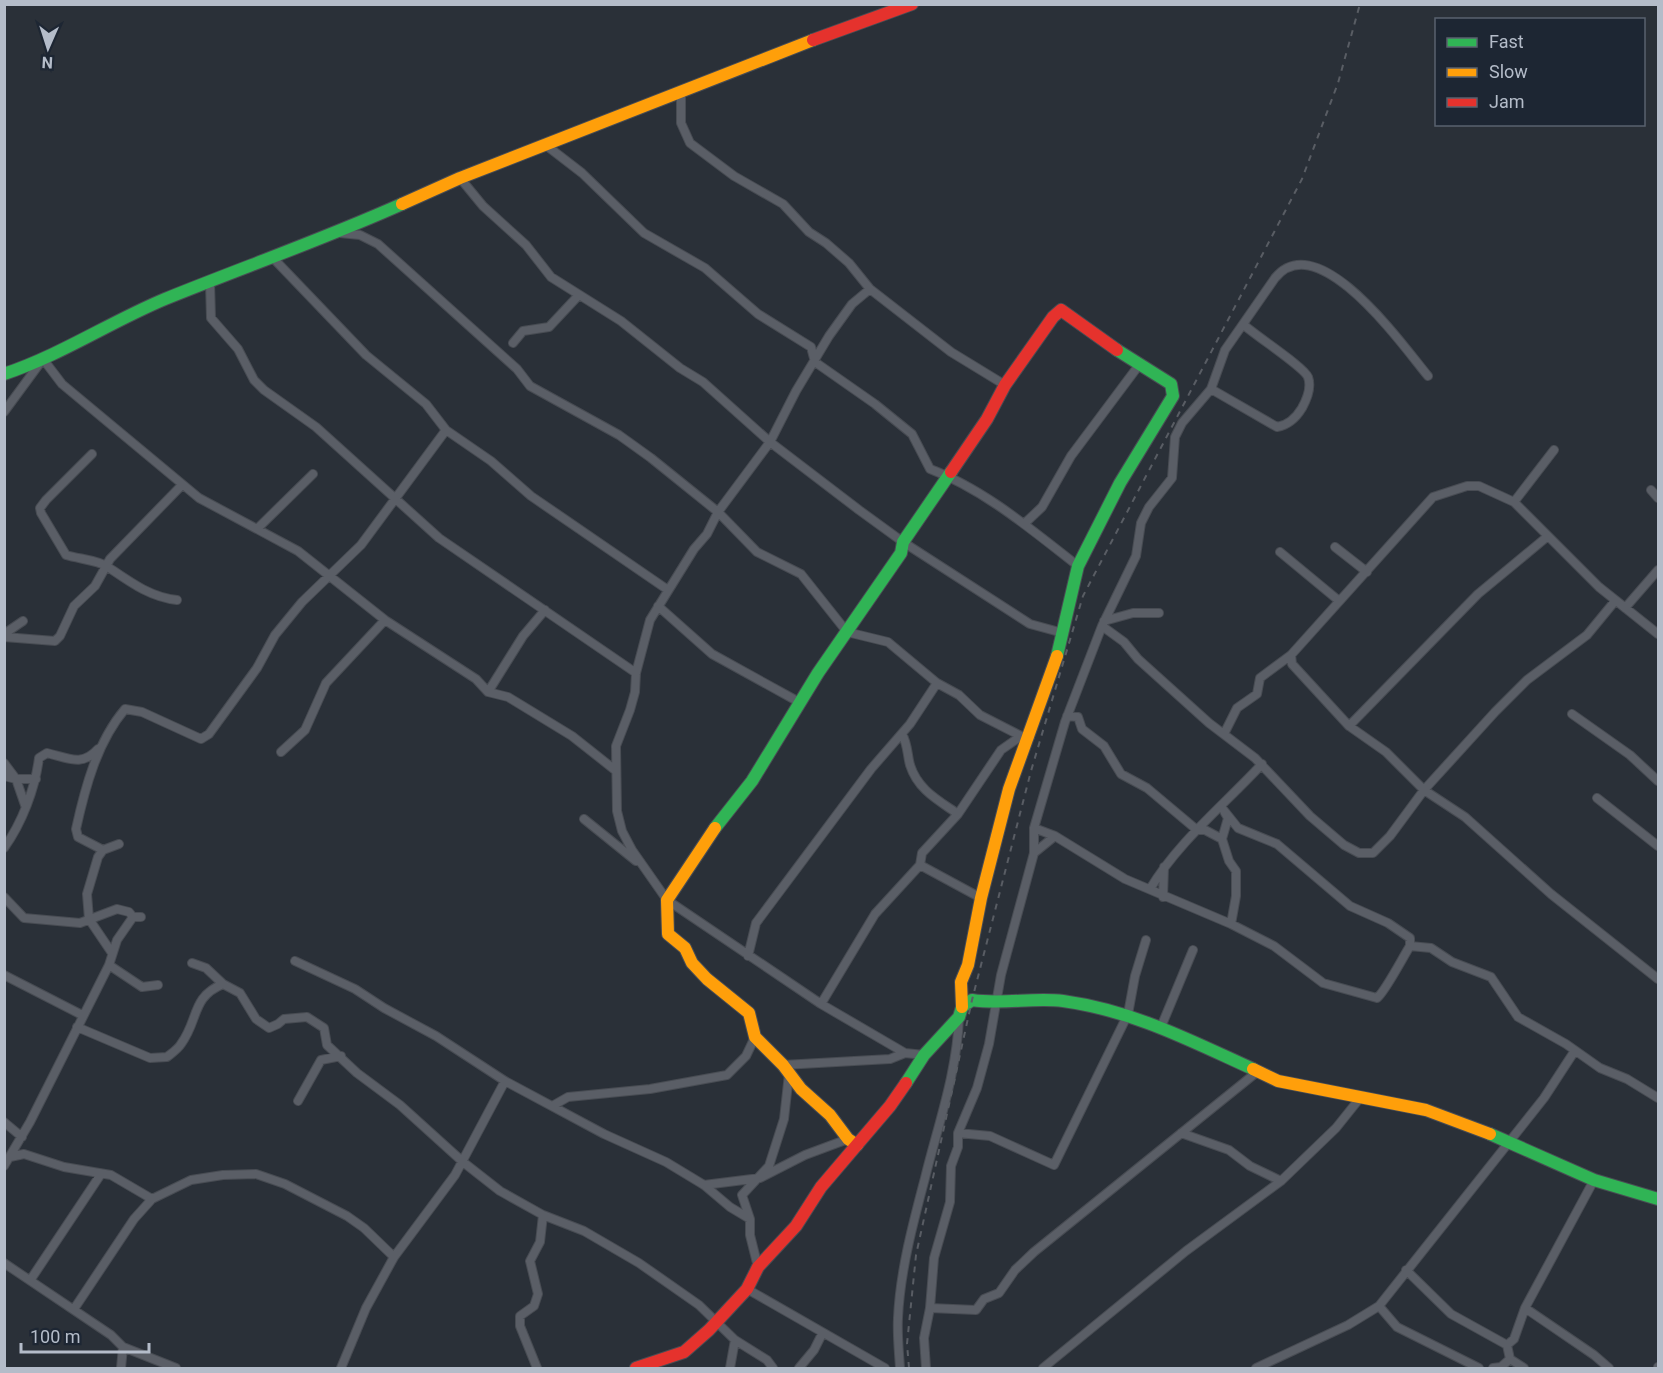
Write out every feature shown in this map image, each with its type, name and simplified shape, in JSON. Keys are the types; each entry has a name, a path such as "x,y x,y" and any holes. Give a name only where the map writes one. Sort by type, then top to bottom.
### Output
{"street":[{"path":"4,374 42,359 163,300 337,233 460,178 547,146 784,51 912,4"},
{"path":"681,93 681,123 690,143 734,176 783,204 809,232 849,263 870,289 951,352 1005,385"},
{"path":"547,146 582,173 645,233 705,268 758,314 811,348 815,362 875,404 912,434 930,469 948,475 1025,523 1078,566"},
{"path":"460,178 483,206 526,245 551,278 621,321 680,368 703,382 770,442 903,542 1030,624 1063,633"},
{"path":"337,233 360,235 378,244 490,345 530,386 619,435 718,512 757,552 801,574 847,632 888,642 937,683 959,695 980,715 1025,740"},
{"path":"273,258 366,355 426,404 446,430 491,461 531,496 668,590"},
{"path":"926,1368 924,1338 930,1308 934,1258 950,1202 951,1166 958,1147 958,1133 977,1088 992,1034 995,1004 1034,853 1034,828 1067,716 1103,623 1136,556 1141,523 1149,507 1172,478 1175,437 1182,423 1210,389 1226,350 1283,268 1309,264 1335,278 1377,312 1428,376"},
{"path":"210,283 211,318 238,349 254,380 282,405 316,427 446,543 636,673"},
{"path":"870,289 852,304 796,391 770,442 718,512 707,534 694,549 650,620 636,673 635,692 630,711 616,746 615,770 622,831 641,865 667,900 821,1004 905,1053 924,1055"},
{"path":"513,343 523,331 549,327 578,296"},
{"path":"853,1142 755,1037 749,1013 707,979 692,963 685,948 668,934 667,900 716,827 752,782 799,702 901,553 903,542 987,419 1005,385 1053,317 1061,310 1139,365 1171,384 1173,396 1120,483 1078,566 1063,633 1009,789 981,898 968,965 961,982 958,1044 949,1090 924,1179 903,1283 897,1319 900,1368"},
{"path":"1210,389 1277,427 1291,422 1308,396 1308,378 1303,370 1262,342 1244,325"},
{"path":"4,412 42,359"},
{"path":"42,359 62,384 199,498 298,551 384,620 476,680 488,692 508,697 572,736 615,770"},
{"path":"1025,523 1042,507 1071,456 1139,365"},
{"path":"103,850 78,837 76,830 93,765 116,720 125,709 142,712 201,739 209,734 257,668 275,635 302,602 330,578 361,546 446,430"},
{"path":"1514,502 1554,450"},
{"path":"92,454 46,500 40,508 41,513 66,555 107,566 116,576 148,592 177,600"},
{"path":"257,529 313,474"},
{"path":"4,635 55,641 60,636 74,606 95,586 127,539 182,484"},
{"path":"1224,734 1237,708 1257,694 1260,678 1291,655 1433,496 1467,486 1479,486 1514,502 1615,601 1659,634"},
{"path":"1652,490 1659,498"},
{"path":"1349,726 1478,594 1548,536"},
{"path":"1335,547 1366,572"},
{"path":"1280,552 1338,600"},
{"path":"1625,608 1659,570"},
{"path":"1103,623 1124,642 1137,658 1262,764 1310,816 1344,845 1359,852 1373,853 1390,836 1424,790 1527,680 1587,635 1615,601"},
{"path":"658,606 712,654 799,702"},
{"path":"488,692 523,636 545,610"},
{"path":"1103,623 1133,613 1158,614"},
{"path":"281,752 305,730 326,683 384,620"},
{"path":"4,635 23,621"},
{"path":"1291,655 1292,664 1349,726 1386,752 1424,790 1465,817 1551,894 1659,979"},
{"path":"748,956 756,923 871,769 902,734 937,683"},
{"path":"1572,714 1630,755 1659,781"},
{"path":"1067,716 1078,717 1082,729 1104,746 1121,774 1147,788 1197,829 1222,838"},
{"path":"902,734 919,785 958,814"},
{"path":"821,1004 875,914 920,865 922,853 958,814 1001,750 1025,740"},
{"path":"4,848 14,834 36,779 39,758 47,753 77,762 90,759 105,742"},
{"path":"4,763 16,779 25,805"},
{"path":"1150,890 1164,867 1197,829 1222,807 1262,764"},
{"path":"4,776 16,779 36,779"},
{"path":"1597,798 1659,846"},
{"path":"1034,828 1055,836 1125,879 1231,924 1274,946 1323,983 1370,998 1377,998 1382,994 1410,946 1410,938 1388,923 1350,906 1277,844 1238,828 1222,807"},
{"path":"1222,807 1228,818 1222,838 1229,861 1236,871 1236,896 1231,924"},
{"path":"584,819 641,865"},
{"path":"1034,853 1055,836"},
{"path":"111,953 88,919 87,894 98,857 103,850 119,844"},
{"path":"920,865 981,898"},
{"path":"1163,897 1164,867"},
{"path":"4,897 24,918 80,923 117,909 137,917 121,932 111,953 109,964 22,1137 4,1166"},
{"path":"958,1133 990,1136 1054,1164 1128,1014 1135,976 1146,940"},
{"path":"1410,946 1431,948 1452,962 1491,977 1518,1017 1566,1044 1574,1052 1659,1098"},
{"path":"1161,1027 1193,950"},
{"path":"295,961 355,989 384,1008 436,1035 505,1081 604,1134 666,1162 704,1185 750,1220"},
{"path":"192,963 206,968 223,984 240,993 256,1019 268,1028 284,1019 307,1017 324,1028 327,1045 357,1073 400,1105 463,1162 500,1191 543,1215 584,1231 639,1263 717,1321 735,1341 767,1360 773,1368"},
{"path":"109,964 142,987 159,985"},
{"path":"4,975 82,1015"},
{"path":"77,1027 150,1058 167,1057 181,1045 201,997 210,989 223,984"},
{"path":"636,1368 684,1352 747,1289 758,1267 796,1226 853,1142 890,1107 924,1055 972,1000 995,1004 1061,1001 1128,1014 1278,1081 1426,1110 1507,1141 1594,1180 1659,1199"},
{"path":"554,1106 568,1097 650,1089 727,1075 746,1056 755,1037"},
{"path":"1256,1368 1348,1325 1379,1306 1507,1141 1544,1098 1574,1052"},
{"path":"786,1069 890,1059 905,1053"},
{"path":"298,1101 321,1059 341,1056"},
{"path":"704,1185 760,1178 769,1166 784,1119 786,1069"},
{"path":"930,1308 976,1311 984,1299 999,1293 1015,1270 1034,1252 1257,1072"},
{"path":"340,1368 366,1308 394,1257 416,1231 463,1162 505,1081"},
{"path":"1044,1368 1186,1251 1281,1181 1336,1128 1360,1098"},
{"path":"4,1122 22,1137"},
{"path":"1181,1133 1228,1150 1250,1166 1281,1181"},
{"path":"758,1267 750,1235 750,1220 742,1195 746,1189 760,1178 805,1155 853,1142"},
{"path":"10,1157 24,1154 64,1167 101,1174 124,1181 152,1199"},
{"path":"31,1279 101,1174"},
{"path":"74,1309 134,1219 152,1199 191,1180 223,1174 256,1174 285,1184 347,1216 364,1228 394,1257"},
{"path":"1507,1345 1514,1338 1525,1308 1594,1180"},
{"path":"537,1368 520,1326 520,1317 534,1306 538,1294 530,1261 540,1242 543,1215"},
{"path":"4,1263 111,1335 123,1347 176,1368"},
{"path":"1406,1270 1451,1314 1507,1345 1510,1359 1524,1368"},
{"path":"747,1289 885,1368"},
{"path":"1379,1306 1397,1328 1479,1368"},
{"path":"1525,1308 1594,1354 1609,1368"},
{"path":"799,1368 814,1350 822,1334"},
{"path":"730,1368 735,1341"},
{"path":"121,1368 123,1347"},
{"path":"1493,1368 1501,1367 1510,1359"}],"railway":[{"path":"909,1368 907,1344 916,1255 972,1000 1031,771 1083,596 1302,179 1338,83 1360,4"}],"traffic: fast":[{"path":"4,374 45,358 165,299 402,204"},
{"path":"1057,656 1078,566 1120,483 1173,396 1171,384 1117,350"},
{"path":"715,828 752,781 818,673 901,553 903,542 951,472"},
{"path":"906,1083 924,1055 959,1017 962,1007 972,1000 995,1002 1052,1000 1114,1012 1183,1037 1253,1069"},
{"path":"1490,1134 1594,1180 1658,1199"}],"traffic: slow":[{"path":"402,204 460,178 813,40"},
{"path":"962,1007 961,982 968,965 981,898 1009,789 1057,656"},
{"path":"715,828 667,900 668,934 685,948 692,963 707,979 749,1013 755,1037 783,1065 801,1089 830,1115 848,1139 857,1145"},
{"path":"1253,1069 1278,1081 1426,1110 1490,1134"}],"traffic: jam":[{"path":"813,40 912,4"},
{"path":"951,472 987,419 1005,385 1053,317 1061,310 1117,350"},
{"path":"636,1368 684,1352 709,1330 747,1289 758,1267 796,1226 821,1187 890,1106 906,1083"}]}
